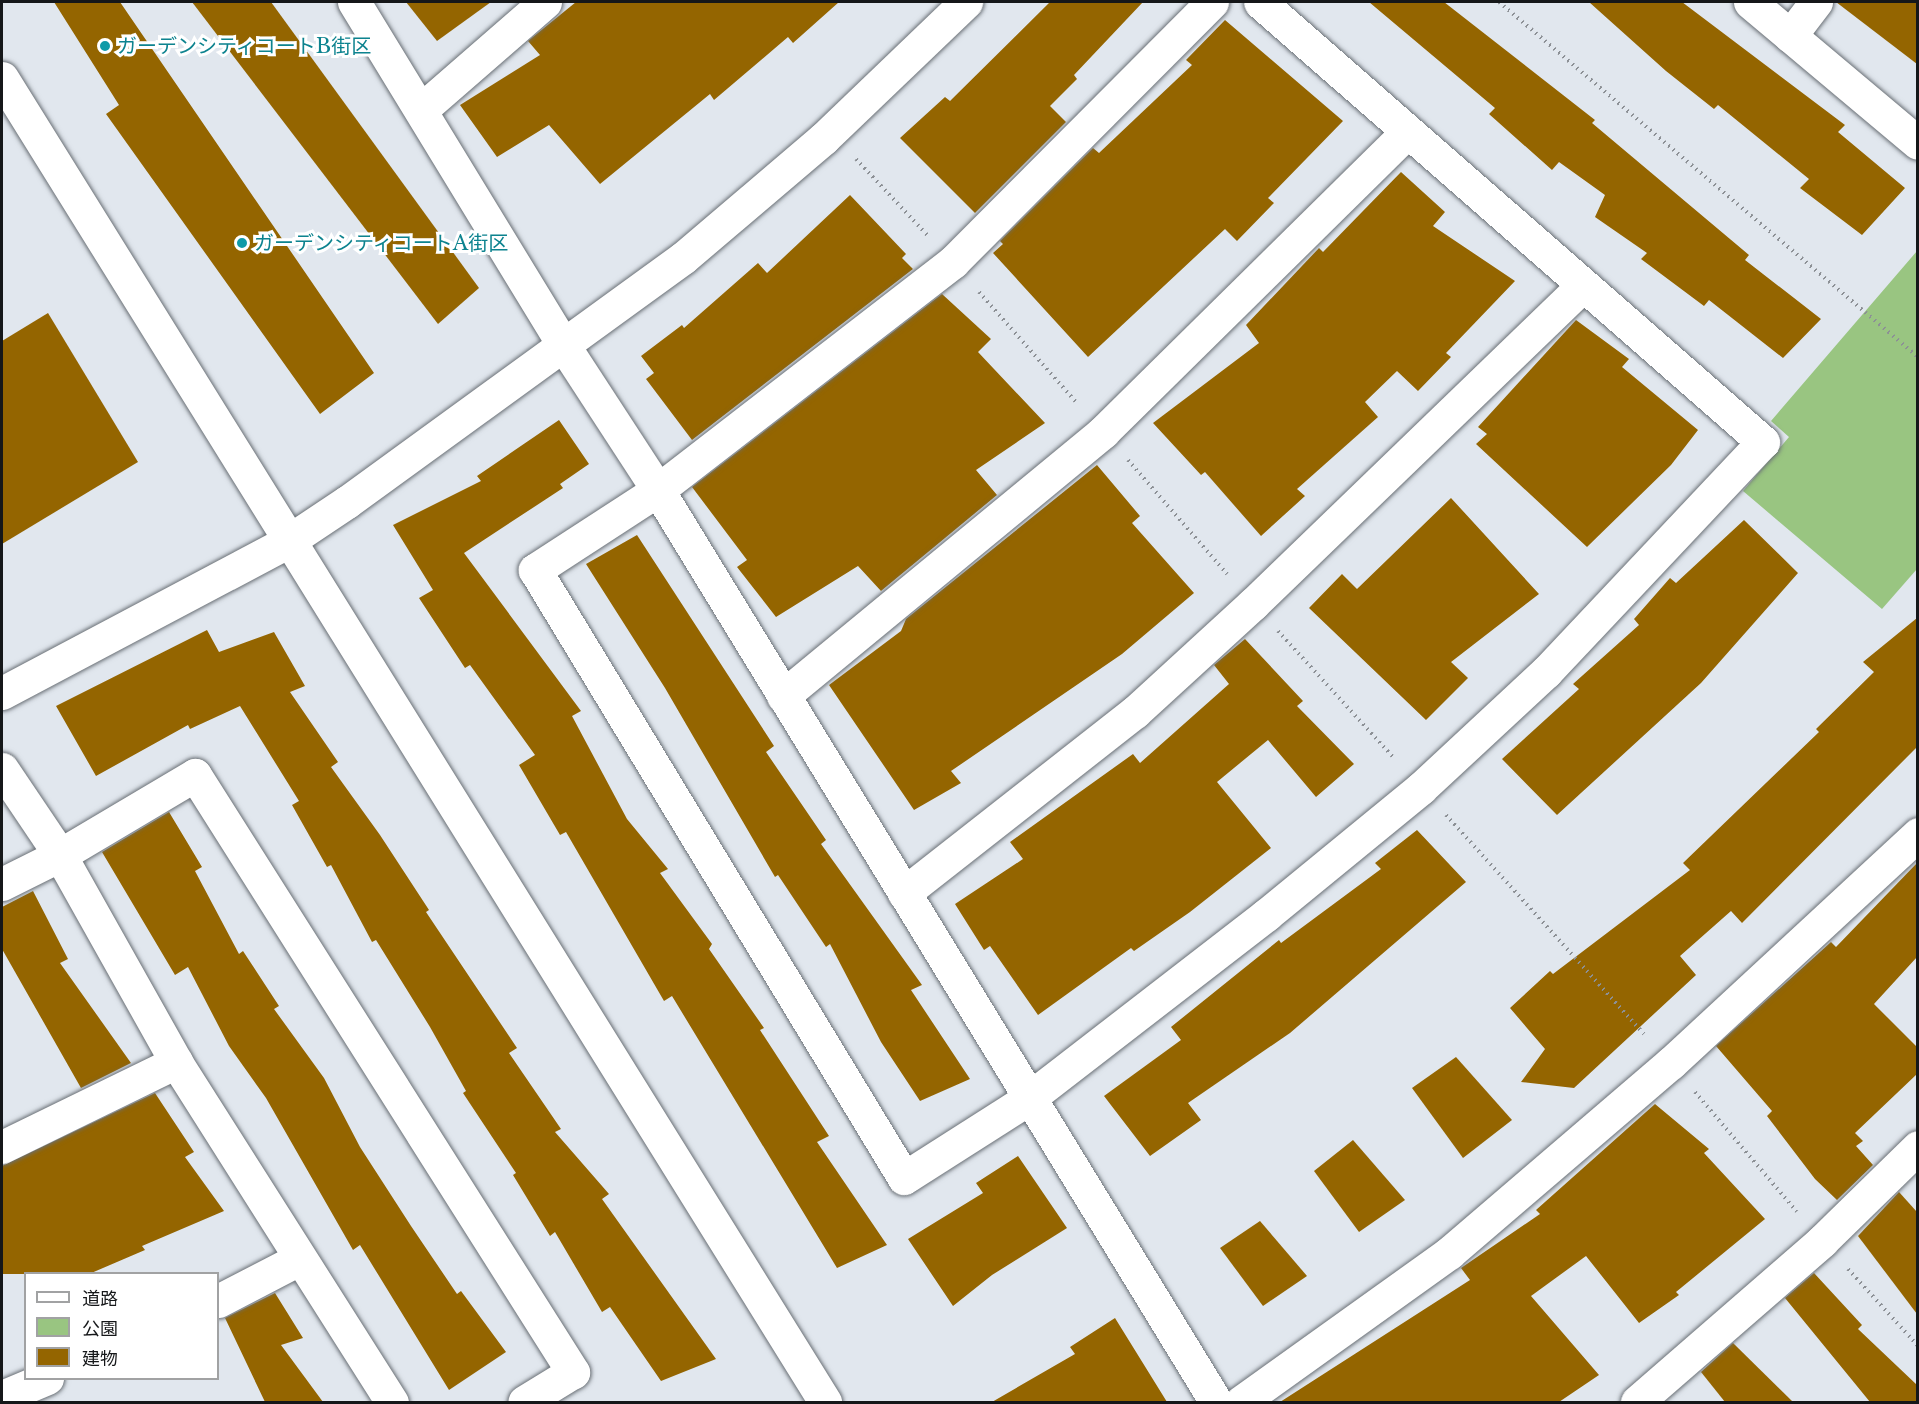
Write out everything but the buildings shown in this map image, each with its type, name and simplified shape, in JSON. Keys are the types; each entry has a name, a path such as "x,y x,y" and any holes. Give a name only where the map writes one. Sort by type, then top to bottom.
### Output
{"street":[{"path":"354,2 422,109 564,345 658,490 1028,1099 1216,1402"},
{"path":"422,109 545,2"},
{"path":"2,693 287,542 564,345 683,258 815,146 966,2"},
{"path":"1212,2 952,262 658,490 535,570 904,1178 1028,1099 1266,915 1421,788 1546,672 1763,442 1260,2"},
{"path":"1750,2 1917,142"},
{"path":"1790,36 1816,2"},
{"path":"2,78 287,542 825,1402"},
{"path":"783,696 1104,432 1407,132"},
{"path":"904,892 1135,712 1253,604 1582,286"},
{"path":"2,769 60,855 176,1062 392,1402"},
{"path":"2,884 60,855 195,775 573,1372 524,1402"},
{"path":"1241,1402 1449,1253 1671,1063 1917,834"},
{"path":"2,1147 176,1062"},
{"path":"1637,1402 1822,1241 1917,1147"},
{"path":"219,1300 299,1258"},
{"path":"2,1397 42,1380"}],"path":[{"path":"1499,2 1917,357"},
{"path":"855,158 952,262 1104,432 1253,604 1671,1063 1822,1241 1917,1346"}],"green space":[{"path":"1917,251 1917,569 1882,609 1743,491 1789,437 1771,421"}],"place":[{"name":"ガーデンシティコートB街区","path":"105,46"},
{"name":"ガーデンシティコートA街区","path":"242,243"}]}
